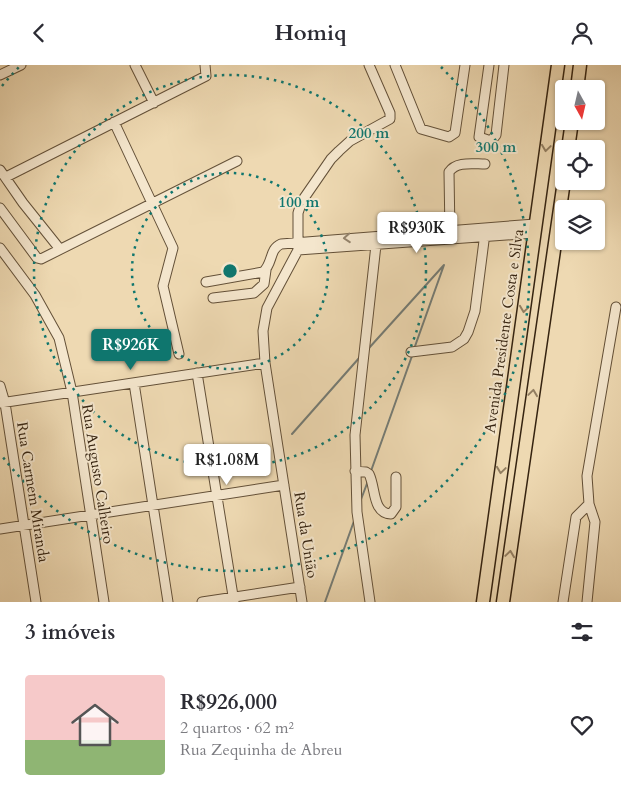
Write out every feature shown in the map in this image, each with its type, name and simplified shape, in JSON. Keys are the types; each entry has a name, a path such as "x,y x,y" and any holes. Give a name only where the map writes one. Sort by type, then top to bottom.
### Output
{"highway":[{"name":"Avenida Presidente Costa e Silva","path":"483,602 558,65"},
{"path":"578,80 580,65"},
{"path":"504,602 563,190"}],"street":[{"path":"0,75 21,65"},
{"path":"135,65 154,103"},
{"path":"6,177 206,76 205,65"},
{"path":"298,246 298,213 302,201 331,159 350,141 390,119 390,113 369,65"},
{"path":"395,65 422,129 449,137 455,133 465,65"},
{"path":"489,65 479,137 491,141 496,135 504,65"},
{"path":"114,122 173,248 163,286 179,354"},
{"path":"0,208 39,259 43,259 59,248 237,161"},
{"path":"450,235 448,172 452,167 458,165 485,164"},
{"path":"0,169 59,248"},
{"path":"298,246 535,229"},
{"path":"411,352 436,347 452,347 464,339 475,311 486,232"},
{"path":"213,298 254,293 264,284 266,270 277,245 376,245 450,235"},
{"path":"370,602 357,512 355,471 358,398 376,245"},
{"name":"Rua da União","path":"298,246 267,307 263,331 265,363 302,602"},
{"name":"Rua Augusto Calheiro","path":"0,248 35,295 59,338 72,393 104,602"},
{"path":"206,282 258,274 266,270"},
{"path":"587,602 595,522 589,504 587,476 616,307"},
{"path":"3,403 265,363"},
{"path":"196,373 233,600"},
{"path":"134,383 168,602"},
{"name":"Rua Carmem Miranda","path":"0,386 36,602"},
{"path":"355,471 369,474 378,509 385,514 391,514 396,507 396,477"},
{"path":"0,529 284,485"},
{"path":"563,602 576,517 589,504"},
{"path":"202,602 233,600 300,587"}],"waterway":[{"path":"369,348 444,265 414,349"},
{"path":"371,471 412,356"},
{"path":"292,434 360,357"},
{"path":"360,502 368,481"},
{"path":"325,602 354,521"}]}
